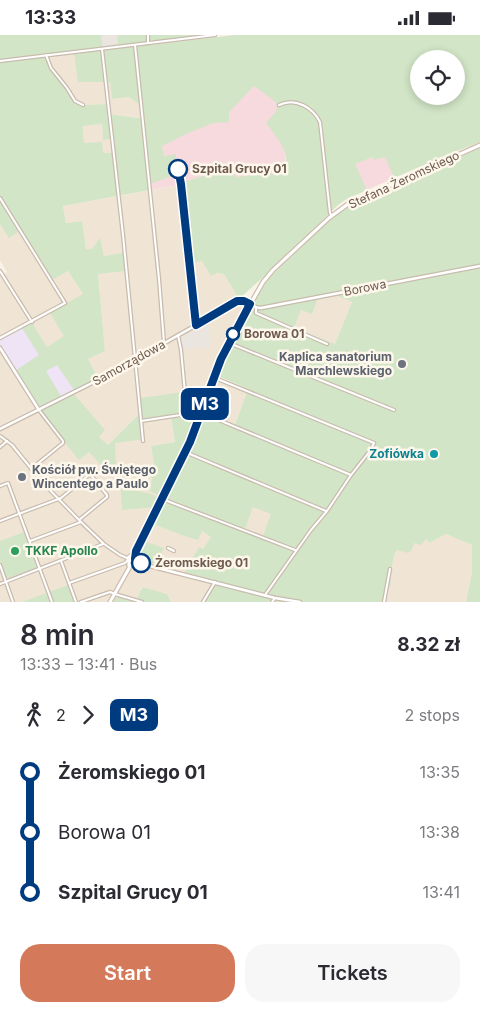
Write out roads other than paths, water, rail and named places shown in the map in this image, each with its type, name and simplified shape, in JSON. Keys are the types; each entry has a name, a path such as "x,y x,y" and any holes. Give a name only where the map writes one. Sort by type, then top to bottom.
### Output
{"main road":[{"name":"Stefana Żeromskiego","path":"110,602 185,452 229,342 263,282 273,270 332,216 348,204 480,145"}],"street":[{"path":"148,35 148,44"},
{"path":"0,61 215,35"},
{"path":"135,45 164,343"},
{"path":"102,49 123,235 143,441"},
{"path":"46,55 51,68 67,88 74,101 83,105"},
{"path":"280,105 291,102 308,107 317,115 320,122 332,216"},
{"path":"181,184 196,325"},
{"path":"0,198 65,303 0,338"},
{"name":"Borowa","path":"256,308 480,266"},
{"path":"0,271 32,321"},
{"name":"Samorządowa","path":"0,428 108,375 237,301 244,301 250,304"},
{"path":"250,304 256,308 256,313 327,344"},
{"path":"178,335 187,414"},
{"path":"229,342 394,410"},
{"path":"0,348 39,410 63,441 63,443 31,469"},
{"path":"215,377 374,443 265,595"},
{"path":"141,421 202,413 351,475"},
{"path":"0,436 12,445 57,499 104,544 120,555 141,563 274,598 300,602"},
{"path":"0,447 6,441"},
{"path":"185,452 326,511"},
{"path":"0,521 61,498 90,474 107,497 80,521 30,541"},
{"path":"0,486 8,483 52,602"},
{"path":"162,499 296,550"},
{"path":"0,584 104,544"},
{"path":"168,548 174,551"},
{"path":"68,583 132,560"},
{"path":"61,561 76,602"},
{"path":"0,565 13,602"},
{"path":"384,602 390,569"},
{"path":"203,602 215,582"},
{"path":"82,602 110,592 142,602"},
{"path":"272,602 274,598"}],"place":[{"name":"Szpital Grucy 01","path":"178,169"},
{"name":"Borowa 01","path":"233,334"},
{"name":"Kaplica sanatorium Marchlewskiego","path":"402,364"},
{"name":"Zofiówka","path":"434,454"},
{"name":"Kościół pw. Świętego Wincentego a Paulo","path":"22,477"},
{"name":"TKKF Apollo","path":"15,551"},
{"name":"Żeromskiego 01","path":"141,563"}]}
